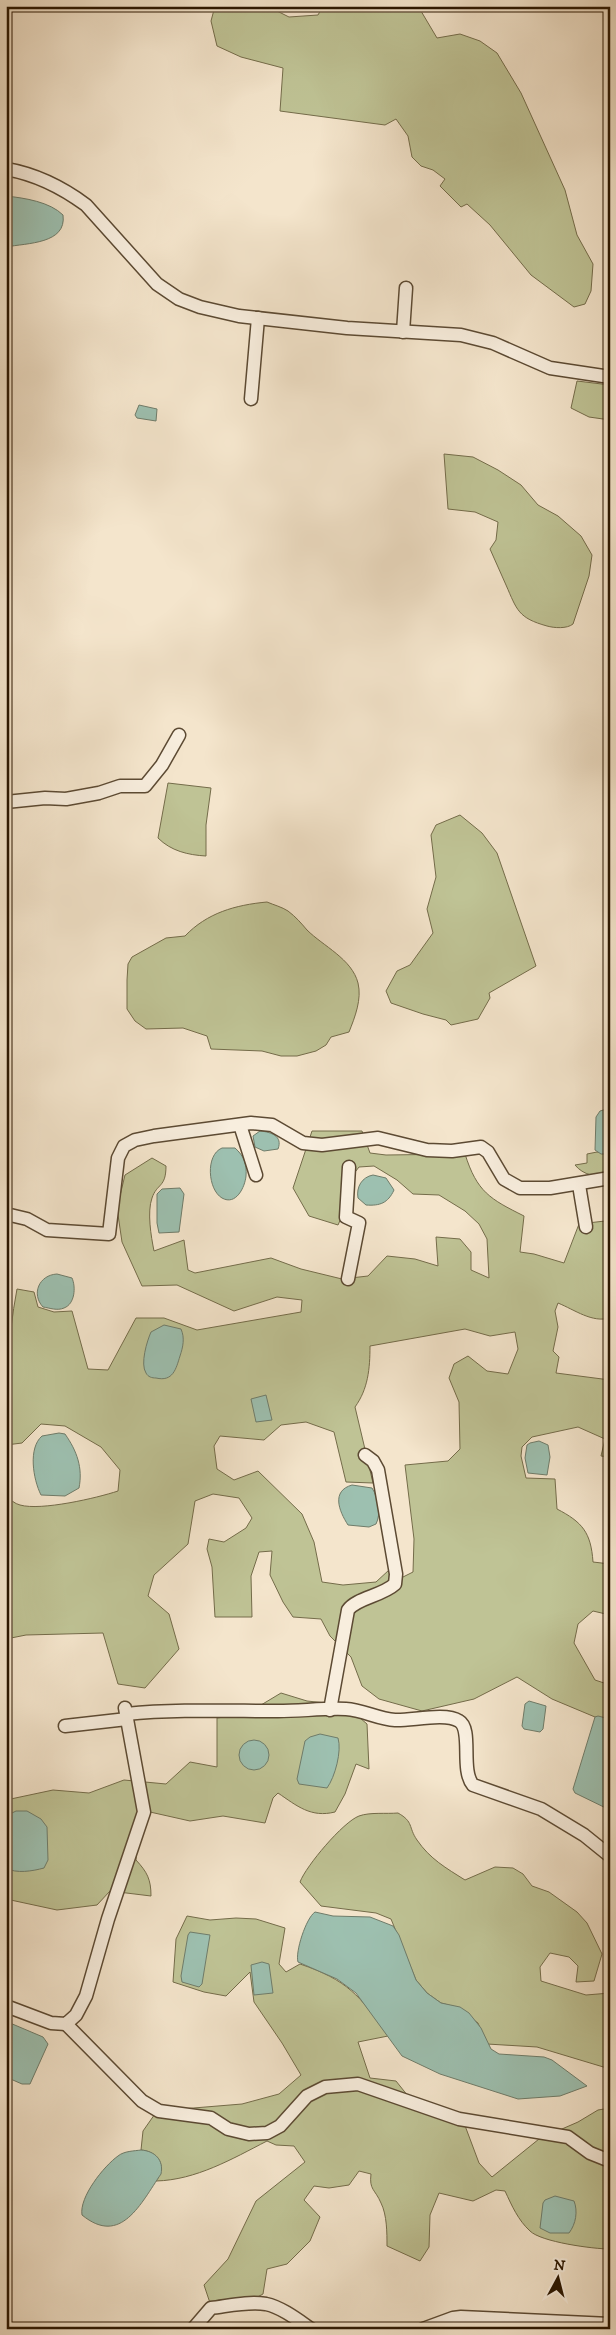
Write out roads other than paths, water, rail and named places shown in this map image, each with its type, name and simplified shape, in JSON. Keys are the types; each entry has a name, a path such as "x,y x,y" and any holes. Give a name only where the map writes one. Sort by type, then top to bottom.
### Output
{"street":[{"path":"6,169 46,182 86,205 157,284 178,299 218,312 258,318 347,328 461,335 480,338 550,368 610,378"},
{"path":"403,332 406,288"},
{"path":"251,398 258,318"},
{"path":"6,802 45,798 66,799 99,793 120,786 145,786 162,764 178,735"},
{"path":"6,1214 27,1219 47,1230 109,1234 118,1158 124,1146 136,1140 154,1136 259,1122 272,1125 303,1143 322,1144 378,1138 427,1150 452,1151 481,1147 488,1152 504,1178 520,1188 533,1190 580,1185 610,1178"},
{"path":"240,1125 256,1175"},
{"path":"348,1279 360,1223 346,1217 349,1166"},
{"path":"580,1185 586,1227"},
{"path":"330,1710 348,1610 352,1604 387,1592 395,1584 396,1574 378,1470 373,1461 365,1455"},
{"path":"65,1726 126,1714 168,1710 348,1709 387,1719 443,1718 458,1720 463,1724 465,1732 466,1772 473,1785 541,1809 584,1835 610,1856"},
{"path":"66,2024 76,2015 86,1996 108,1919 144,1812 126,1714"},
{"path":"6,2006 51,2023 66,2024 86,2043 109,2070 142,2101 159,2111 211,2118 228,2129 250,2134 267,2133 280,2126 307,2096 319,2090 345,2084 358,2084 459,2119 568,2138 590,2153 610,2161"},
{"path":"193,2329 210,2308 255,2303 267,2304 276,2308 311,2329"},
{"path":"423,2329 453,2318 541,2324 610,2324"}]}
